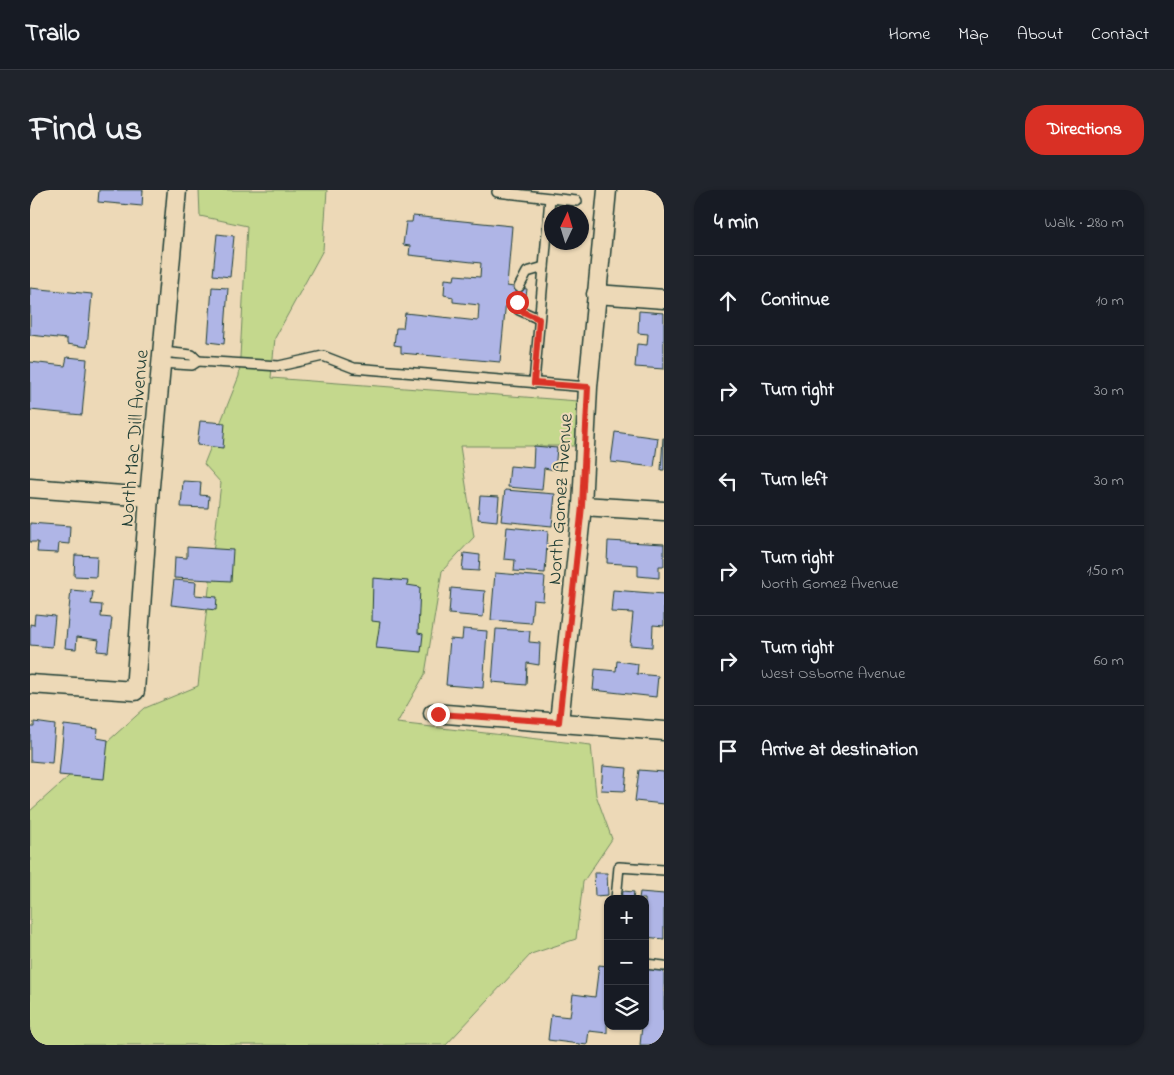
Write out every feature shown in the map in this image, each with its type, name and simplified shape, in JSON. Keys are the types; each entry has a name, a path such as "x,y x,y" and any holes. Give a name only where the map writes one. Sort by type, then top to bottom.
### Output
{"street":[{"name":"North Mac Dill Avenue","path":"30,684 135,691 149,497 177,190"},
{"name":"North Gomez Avenue","path":"559,722 582,506 588,387 607,190"},
{"path":"596,294 664,299"},
{"path":"30,488 149,497"},
{"path":"582,506 664,511"},
{"path":"433,713 664,731"}],"lane":[{"path":"497,192 577,200"},
{"path":"534,383 550,198"},
{"path":"519,287 527,272 544,266"},
{"path":"517,302 519,310 539,319"},
{"path":"162,357 192,365 198,361 280,366 324,356 354,368 588,387"},
{"path":"616,895 619,867 664,870"},
{"path":"649,964 664,966"}],"green space":[{"path":"199,190 327,190 323,250 275,338 271,378 578,401 575,446 460,446 474,537 442,571 425,674 397,723 591,745 596,795 612,839 583,882 576,939 531,954 446,1045 30,1045 30,811 145,708 198,686 221,483 204,464 239,376 247,226 200,216"}],"building":[{"path":"99,190 143,190 142,206 98,202"},
{"path":"413,216 512,226 507,286 527,289 525,303 506,300 500,362 401,353 401,346 394,345 396,328 403,328 405,313 478,321 479,305 453,302 453,297 444,295 445,279 454,280 455,275 480,277 481,263 409,255 410,246 403,245 406,222 412,222"},
{"path":"217,234 234,236 230,277 213,275"},
{"path":"212,287 228,288 224,344 208,342"},
{"path":"30,288 92,294 87,347 67,344 67,339 30,335"},
{"path":"639,311 664,313 664,369 635,367 637,344 647,345 648,334 638,333"},
{"path":"67,357 87,359 82,415 30,410 30,362 65,366"},
{"path":"200,421 225,423 223,448 197,445"},
{"path":"615,432 658,438 654,467 611,462"},
{"path":"663,438 664,470 661,470"},
{"path":"534,446 557,448 555,470 544,468 542,490 508,487 510,466 533,468"},
{"path":"183,481 201,482 200,495 209,496 208,508 181,507"},
{"path":"505,490 555,494 552,526 501,521"},
{"path":"480,496 499,497 497,521 478,519"},
{"path":"30,523 70,526 69,544 59,543 58,553 37,552 38,542 30,542"},
{"path":"507,527 548,531 545,573 514,571 515,560 504,559"},
{"path":"608,541 664,544 664,566 659,566 659,578 638,576 638,565 607,563"},
{"path":"187,547 233,550 231,581 174,578 175,557 187,558"},
{"path":"464,553 480,555 479,571 462,570"},
{"path":"75,555 97,556 96,577 74,576"},
{"path":"495,573 545,577 543,601 533,600 531,623 491,620"},
{"path":"373,578 408,581 407,585 420,587 418,633 423,634 421,652 376,648 380,622 372,621"},
{"path":"174,580 196,582 195,595 217,597 216,610 171,605"},
{"path":"451,588 485,591 483,617 449,614"},
{"path":"71,590 93,592 91,604 102,605 101,617 112,618 108,652 97,651 99,640 77,637 76,649 65,648"},
{"path":"613,590 664,594 664,626 653,625 652,647 630,645 633,613 611,612"},
{"path":"35,614 55,616 52,647 30,645 30,624 34,625"},
{"path":"463,629 487,631 483,688 446,685 450,639 462,640"},
{"path":"496,629 530,631 529,642 540,643 539,665 527,663 526,685 492,682"},
{"path":"617,661 638,664 637,674 658,676 656,697 593,690 595,669 616,671"},
{"path":"34,722 55,725 52,763 30,761 30,727 34,727"},
{"path":"64,725 98,729 97,738 108,740 104,779 59,775"},
{"path":"603,766 627,768 625,791 601,790"},
{"path":"639,770 664,772 664,804 635,801"},
{"path":"594,873 607,873 608,895 595,896"},
{"path":"623,891 634,892 634,895 622,895"},
{"path":"640,892 664,894 664,939 649,937 649,895 640,895"},
{"path":"599,965 604,966 604,1030 607,1030 607,1033 589,1031 587,1045 548,1040 551,1015 570,1017 573,994 595,997"},
{"path":"649,969 664,970 664,1045 640,1045 642,1030 649,1030"}],"route":[{"path":"438,714 559,722 582,506 588,387 534,383 539,319 519,310 517,302"}]}
